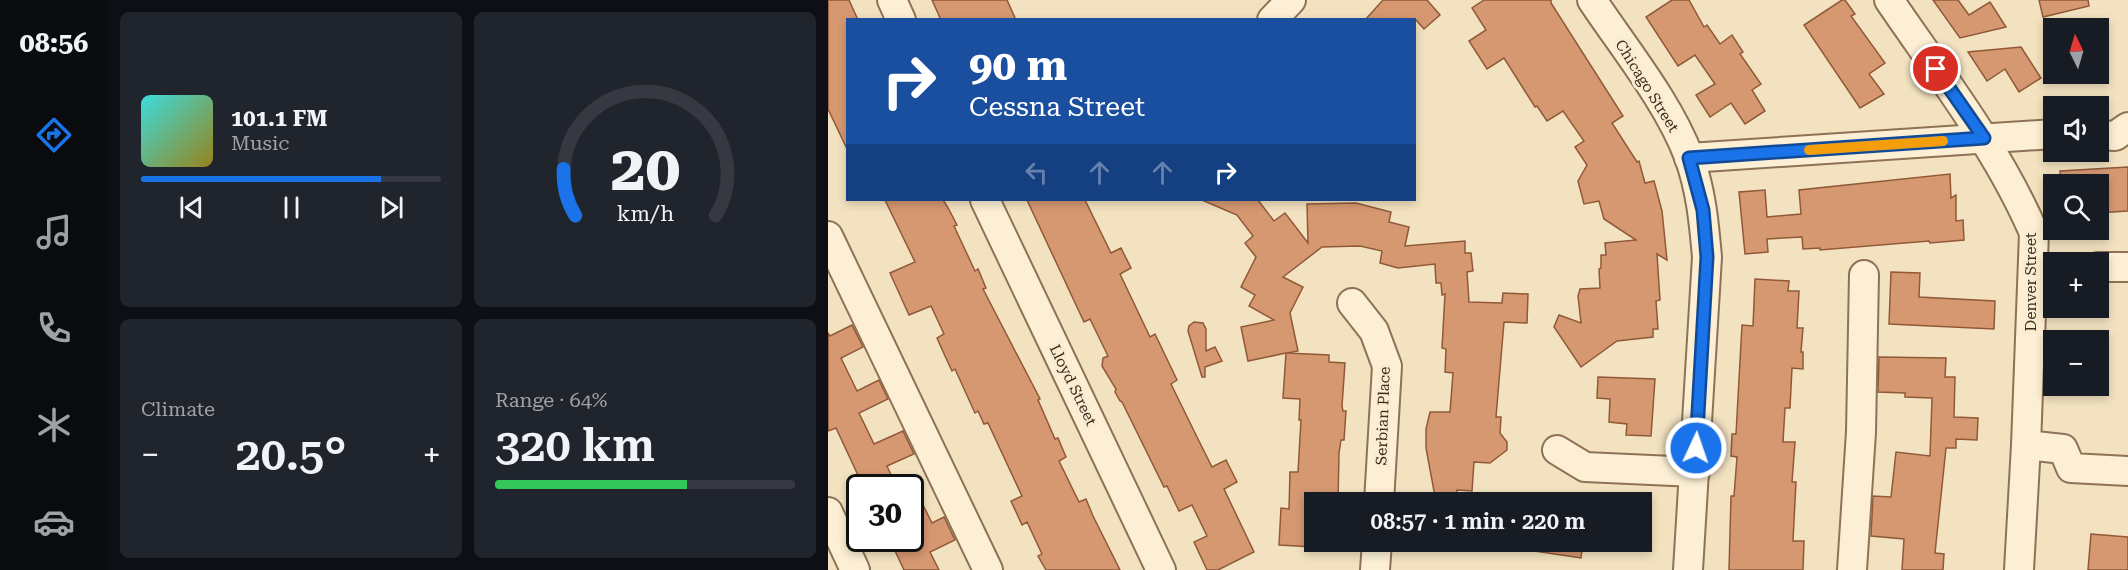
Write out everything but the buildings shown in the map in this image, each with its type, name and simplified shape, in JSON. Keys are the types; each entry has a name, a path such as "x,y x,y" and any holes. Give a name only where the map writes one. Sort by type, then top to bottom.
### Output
{"street":[{"path":"892,0 900,18"},
{"path":"1274,18 1291,0"},
{"name":"Chicago Street","path":"1592,0 1667,114 1689,158 1703,210 1707,257 1688,570"},
{"name":"Denver Street","path":"1888,0 1984,138 2023,207 2034,233 2043,266 2026,445 2019,570"},
{"path":"2109,136 2115,136 2128,127"},
{"path":"1689,158 2043,135"},
{"name":"Lloyd Street","path":"985,201 1161,570"},
{"path":"828,236 988,570"},
{"path":"2109,267 2128,267"},
{"path":"1852,570 1861,432 1864,275"},
{"name":"Serbian Place","path":"1352,303 1374,330 1388,366 1380,492"},
{"path":"2026,445 2063,449 2071,468 2128,471"},
{"path":"1557,450 1585,467 1695,472"},
{"path":"828,512 855,570"},
{"path":"1375,570 1376,552"}],"slow traffic":[{"path":"1809,150 1943,141"}],"route":[{"path":"1696,448 1707,257 1703,210 1689,158 1984,138 1936,69"}]}
